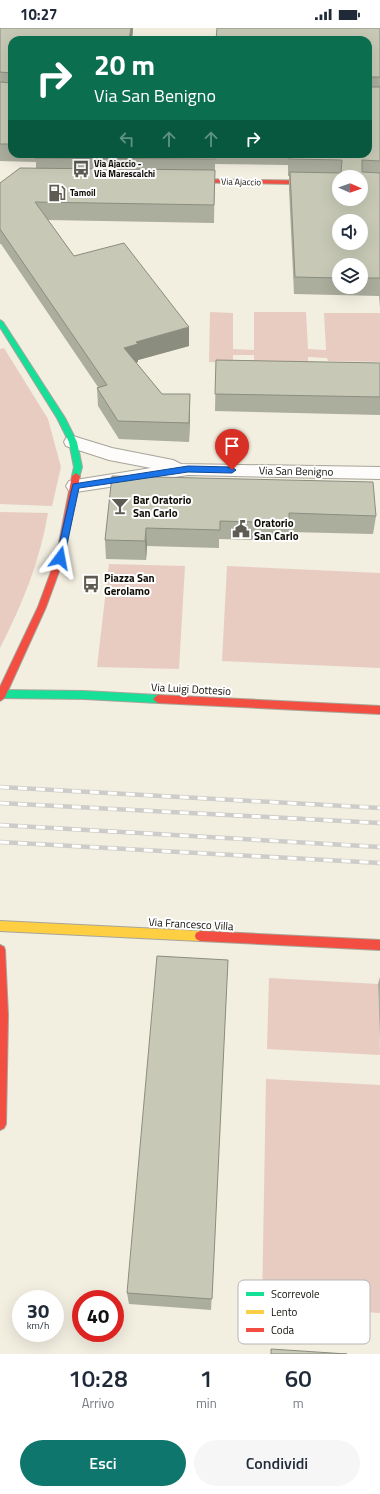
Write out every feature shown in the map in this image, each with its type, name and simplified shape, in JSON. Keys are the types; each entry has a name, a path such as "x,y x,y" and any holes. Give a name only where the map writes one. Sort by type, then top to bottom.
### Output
{"street":[{"name":"Via Ajaccio","path":"174,181 332,183"},
{"path":"0,322 61,418 73,442 78,466 76,486 60,558 42,607 1,695"},
{"name":"Via San Benigno","path":"73,442 109,454 188,469 380,473"},
{"name":"Via San Benigno","path":"76,486 188,469"},
{"name":"Via Luigi Dottesio","path":"1,695 84,695 380,710"},
{"name":"Via Francesco Villa","path":"0,926 380,946"},
{"path":"0,950 2,972 3,1033 0,1124"}],"shaded area":[{"path":"210,312 233,313 233,349 254,350 254,312 306,312 308,349 326,350 324,313 380,313 380,362 328,361 327,358 308,357 308,364 254,363 254,355 233,355 233,363 209,362"},
{"path":"4,348 48,419 61,467 52,506 0,504 0,349"},
{"path":"0,512 48,513 45,531 23,599 0,648"},
{"path":"109,564 185,566 179,669 97,667"},
{"path":"227,566 380,573 380,668 222,661"},
{"path":"269,978 378,984 380,1055 267,1049"},
{"path":"266,1079 380,1085 380,1313 370,1312 370,1280 262,1280"}],"building":[{"path":"0,28 131,28 130,36 8,36 8,73 0,72"},
{"path":"217,28 380,28 380,77 372,77 372,36 216,36"},
{"path":"0,82 8,83 8,144 0,144"},
{"path":"372,87 380,87 380,161 362,160 362,170 341,170 342,160 289,158 372,158"},
{"path":"35,158 215,158 215,159"},
{"path":"20,168 215,170 214,205 35,202 74,256 124,243 189,327 136,342 138,344 124,348 162,394 190,394 189,423 118,421 97,388 107,385 0,229 0,183"},
{"path":"290,172 332,173 332,206 368,206 368,172 380,173 380,278 368,278 368,258 332,258 332,278 295,277"},
{"path":"216,360 380,363 380,397 215,394"},
{"path":"112,476 373,482 376,516 289,513 289,523 220,521 220,530 146,528 145,541 105,540"},
{"path":"157,956 228,960 212,1299 127,1293"},
{"path":"271,1349 347,1354 271,1354"}],"railway":[{"path":"0,787 380,808"},
{"path":"0,803 380,823"},
{"path":"0,825 380,847"},
{"path":"0,842 380,863"}],"traffic: fast":[{"path":"0,322 61,418 73,442 78,467 76,476"},
{"path":"1,694 84,695 158,699"}],"traffic: slow":[{"path":"0,926 200,936"}],"traffic: jam":[{"path":"185,181 332,183"},
{"path":"0,697 42,607 60,558 76,476"},
{"path":"158,699 380,710"},
{"path":"200,936 380,945"},
{"path":"0,950 3,1015 0,1124"}],"place":[{"name":"Via Ajaccio - Via Marescalchi","path":"81,169"},
{"name":"Tamoil","path":"57,193"},
{"name":"Bar Oratorio San Carlo","path":"120,506"},
{"name":"Oratorio San Carlo","path":"241,529"},
{"name":"Piazza San Gerolamo","path":"91,584"}],"route":[{"path":"60,558 76,486 188,469 232,470"}]}
